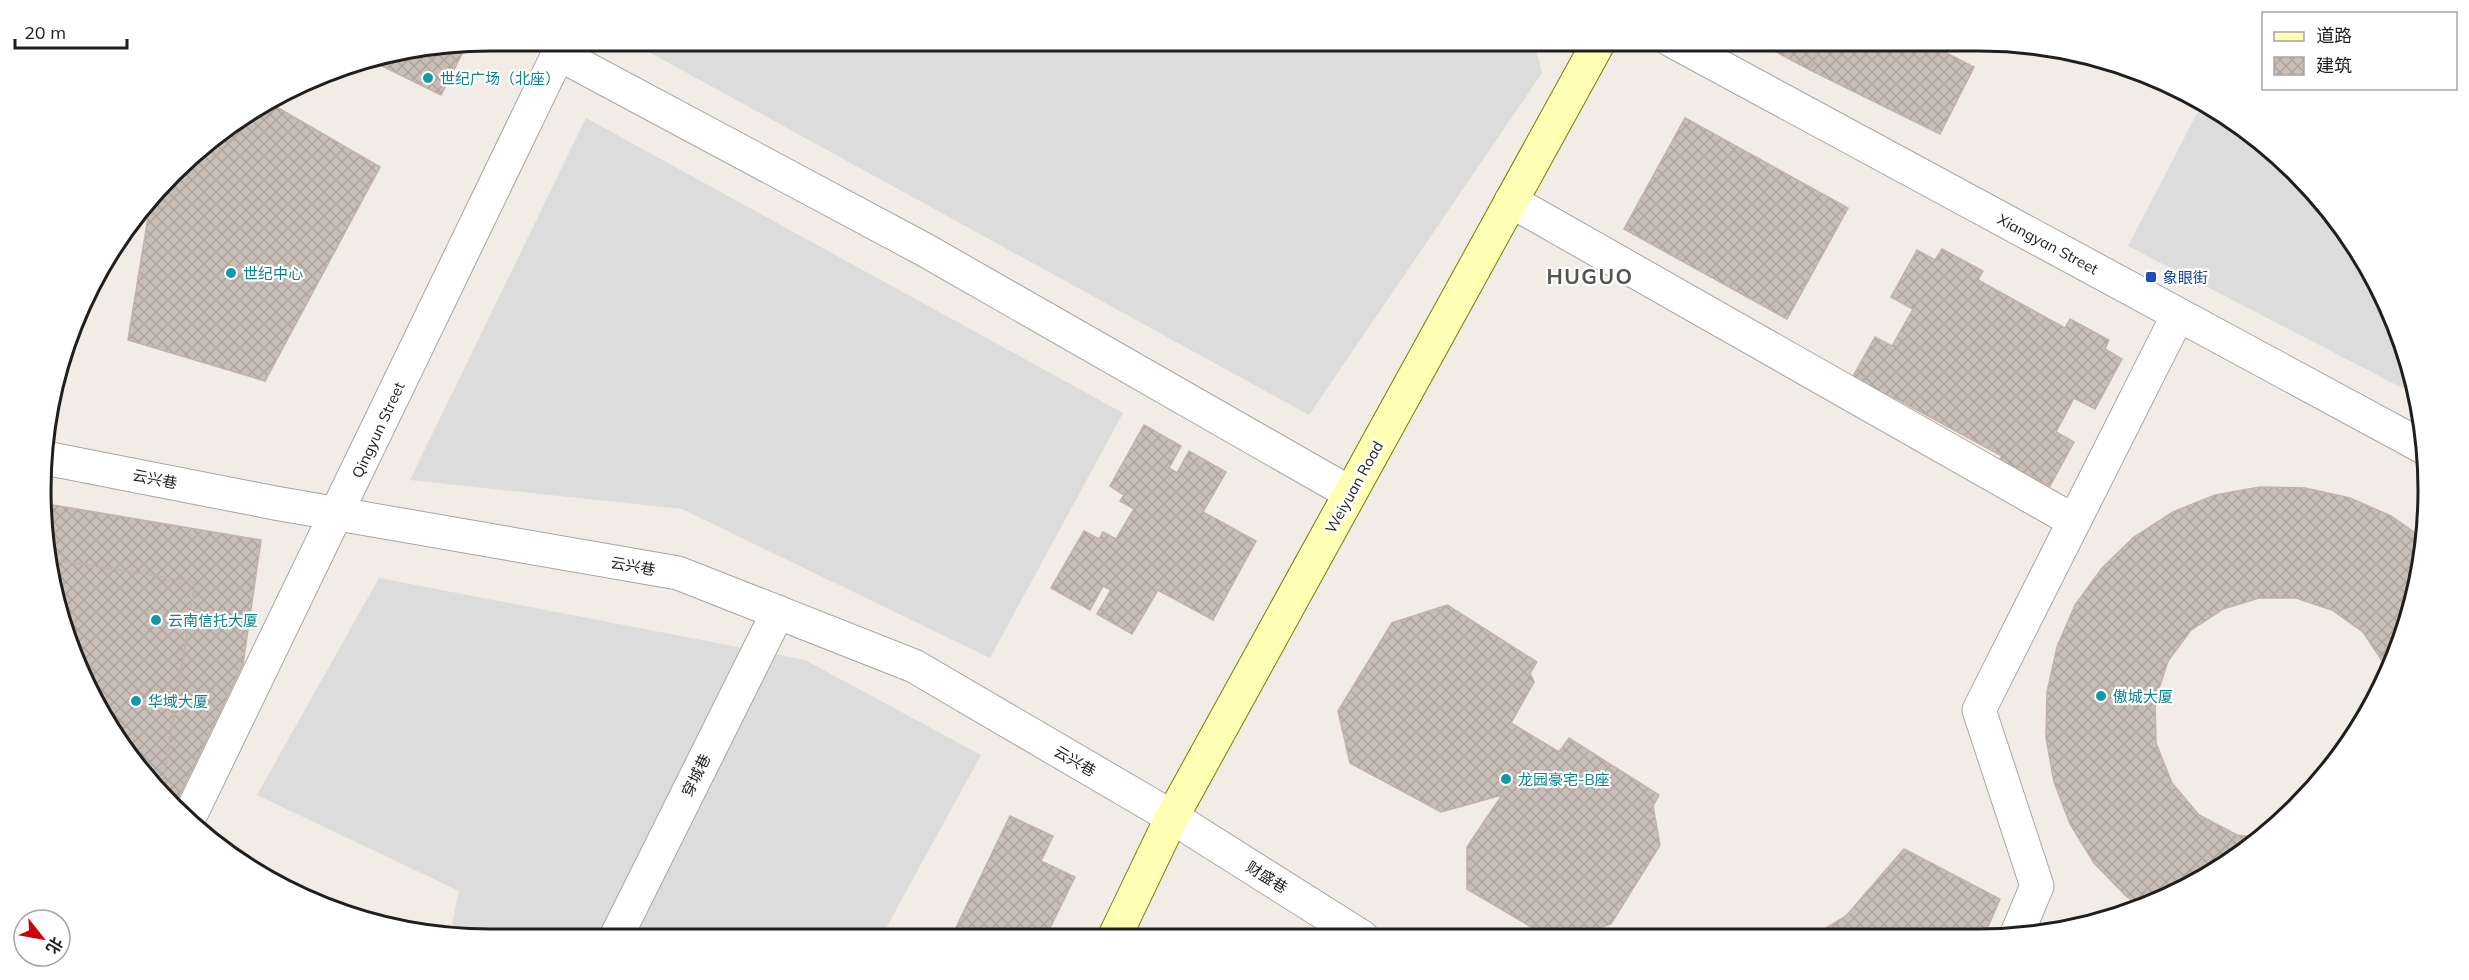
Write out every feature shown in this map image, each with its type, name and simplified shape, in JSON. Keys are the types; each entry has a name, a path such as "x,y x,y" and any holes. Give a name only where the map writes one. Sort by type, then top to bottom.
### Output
{"street":[{"name":"Qingyun Street","path":"192,812 290,607 338,514 559,51"},
{"path":"568,51 925,250 1350,493"},
{"name":"Weiyuan Road","path":"1118,929 1172,817 1594,51"},
{"name":"Xiangyan Street","path":"1691,51 2415,443"},
{"path":"1511,201 2074,521"},
{"path":"2020,927 2037,886 1979,710 2178,315"},
{"name":"云兴巷","path":"52,459 338,514 678,573 914,666 1172,817"},
{"name":"穿城巷","path":"620,929 778,612"},
{"name":"财盛巷","path":"1172,817 1349,929"}],"shaded area":[{"path":"647,51 1536,51 1542,73 1309,415"},
{"path":"2199,110 2223,125 2268,160 2309,201 2327,223 2344,246 2373,296 2395,349 2407,390 2128,246"},
{"path":"586,118 1123,413 990,658 682,509 410,480"},
{"path":"379,578 805,660 981,755 885,929 490,929 451,927 459,891 257,795"}],"building":[{"path":"1775,51 1819,51 1810,70"},
{"path":"1819,51 1943,51 1974,67 1940,134 1810,70"},
{"name":"世纪广场（北座）","path":"463,52 441,95 380,65 404,59"},
{"name":"世纪中心","path":"276,107 380,167 265,381 128,340 148,215 201,160 246,125"},
{"path":"1685,118 1848,208 1787,319 1624,229"},
{"path":"1942,249 1983,271 1978,280 2065,328 2070,319 2109,340 2105,349 2122,359 2095,409 2074,398 2056,432 2074,442 2050,486 2026,474 2022,481 1995,467 2002,456 1895,398 1889,409 1852,378 1875,337 1892,346 1913,309 1891,297 1917,250 1935,260"},
{"path":"1144,425 1181,446 1169,468 1177,473 1189,451 1226,472 1203,512 1256,541 1213,620 1158,590 1132,634 1097,614 1111,590 1103,586 1090,610 1051,588 1084,531 1099,539 1103,532 1116,539 1134,509 1120,501 1124,495 1110,486"},
{"name":"傲城大厦","path":"2260,487 2305,488 2350,498 2391,516 2415,533 2410,576 2395,631 2383,662 2363,632 2332,610 2296,598 2259,598 2223,609 2191,630 2168,661 2155,701 2156,743 2172,783 2199,815 2237,835 2248,836 2198,870 2173,884 2133,901 2094,863 2070,824 2054,782 2046,738 2047,692 2057,647 2075,605 2102,568 2134,537 2173,512 2215,495"},
{"name":"云南信托大厦","path":"52,505 261,540 243,664 178,798 160,779 125,734 110,710 84,658 59,576"},
{"name":"华域大厦","path":"57,560 195,582 163,782 125,734 96,684 74,631"},
{"name":"龙园豪宅-B座","path":"1447,605 1537,662 1530,673 1534,682 1511,723 1559,752 1569,738 1659,795 1653,806 1660,845 1611,924 1596,929 1534,929 1467,889 1467,847 1502,795 1441,812 1350,763 1338,711 1392,623"},
{"path":"1010,816 1053,836 1041,861 1075,877 1049,929 955,929"},
{"path":"1904,849 2000,899 1987,929 1825,929 1846,916"}],"place":[{"name":"世纪广场（北座）","path":"428,78"},
{"name":"世纪中心","path":"231,273"},
{"name":"象眼街","path":"2151,277"},
{"name":"云南信托大厦","path":"156,620"},
{"name":"傲城大厦","path":"2101,696"},
{"name":"华域大厦","path":"136,701"},
{"name":"龙园豪宅-B座","path":"1506,779"}],"district":[{"name":"HUGUO","path":"1590,276"}]}
